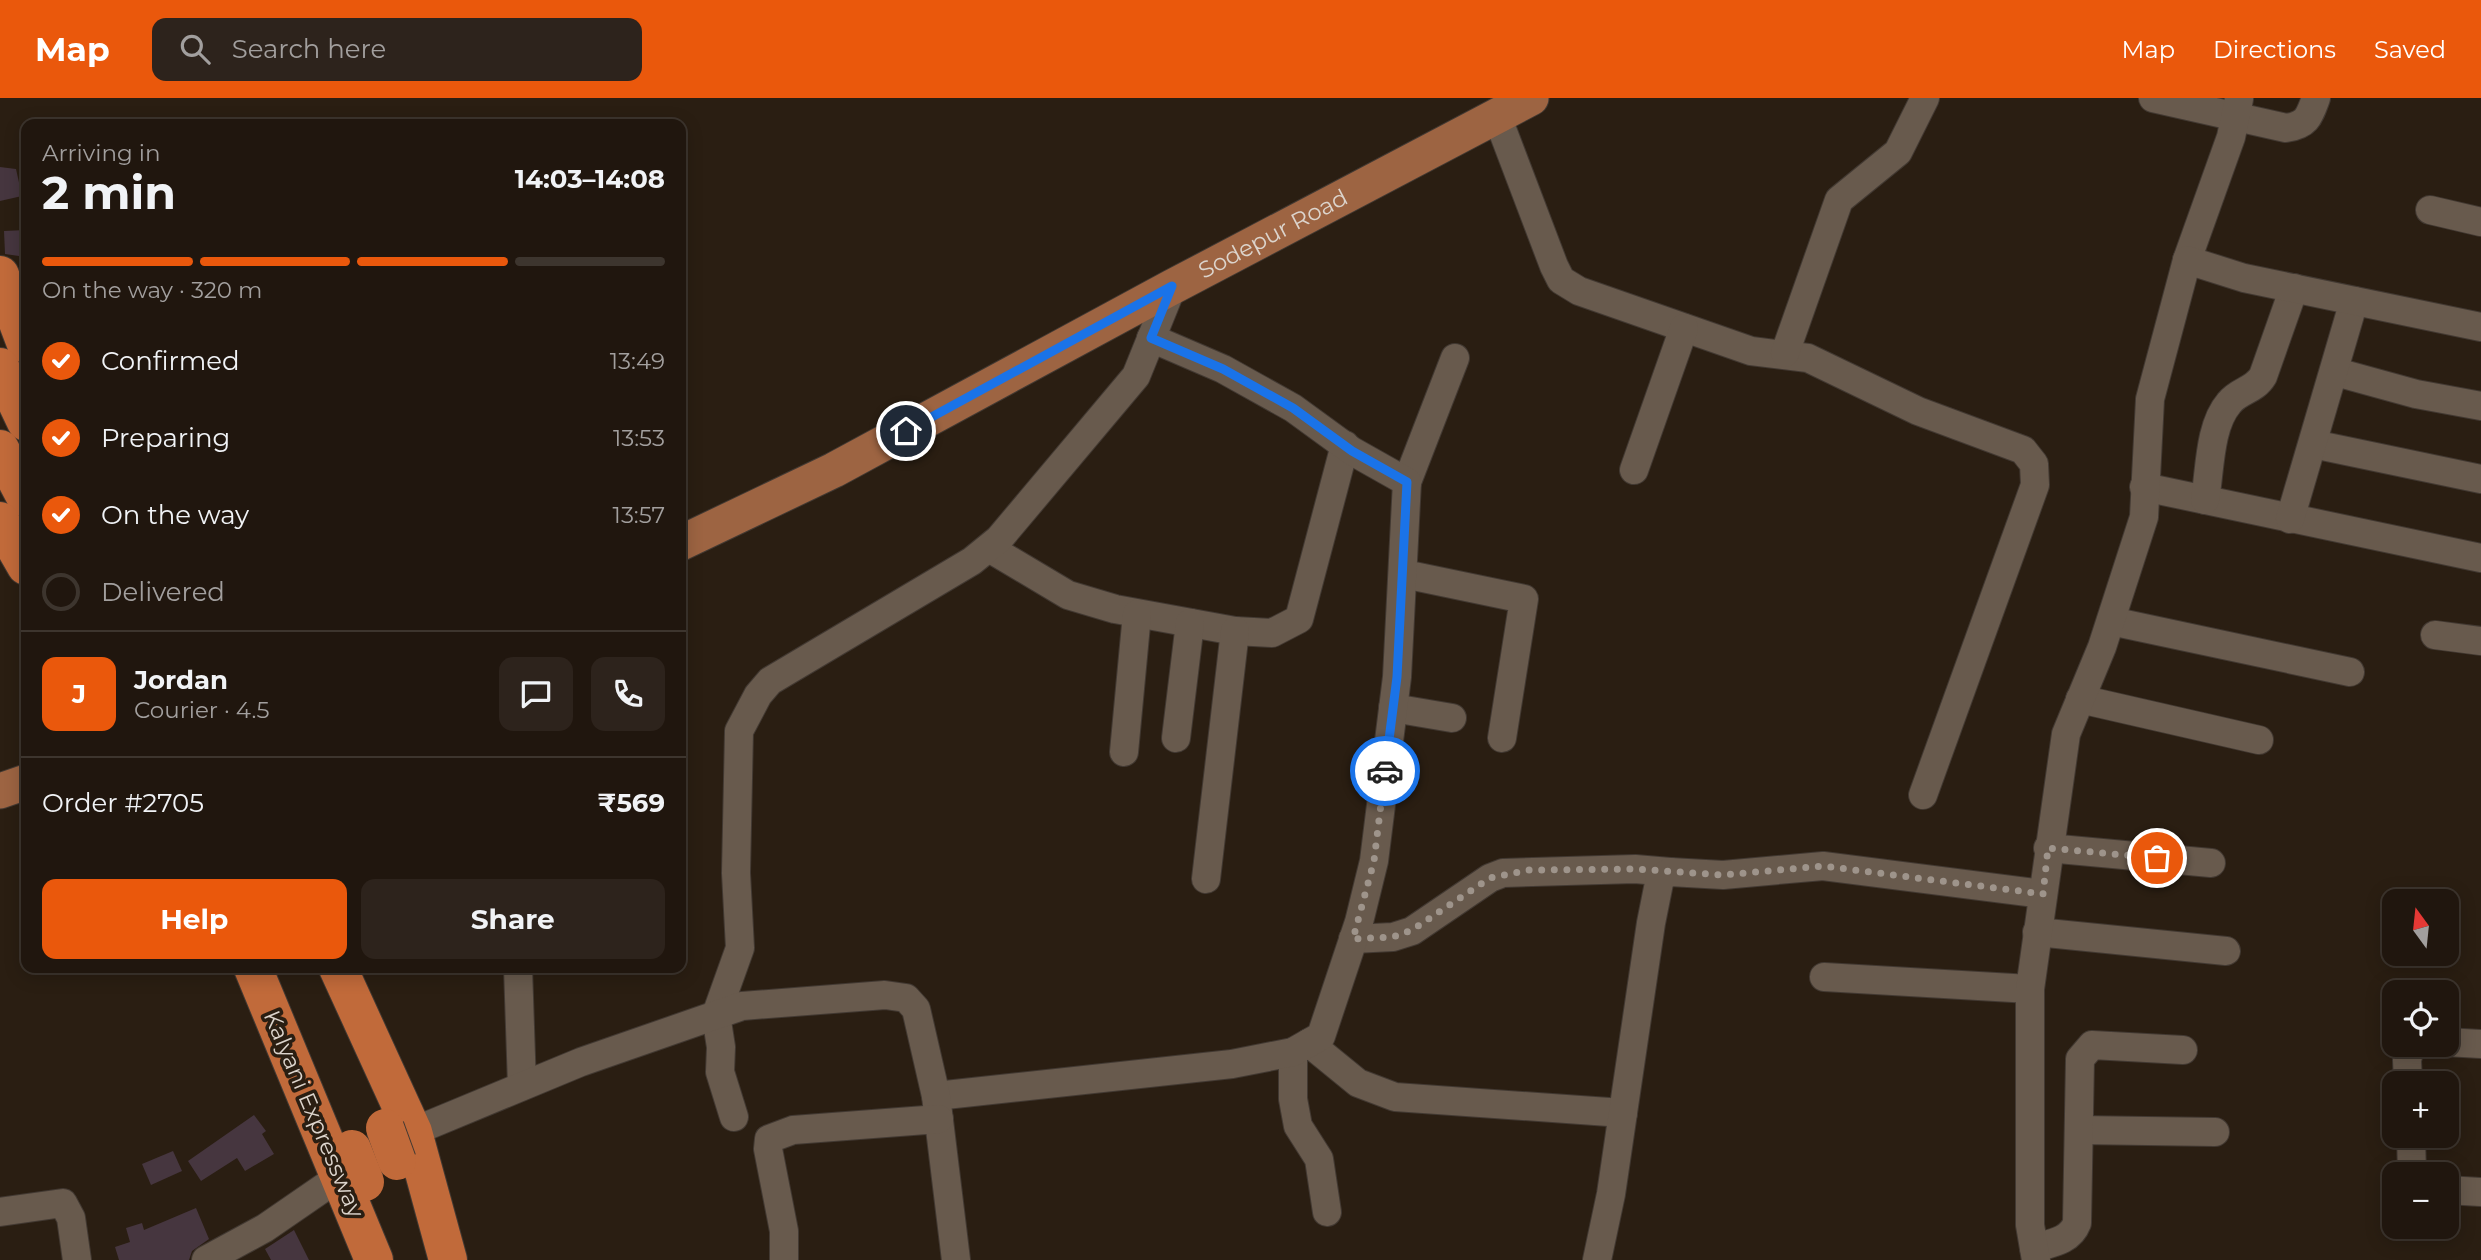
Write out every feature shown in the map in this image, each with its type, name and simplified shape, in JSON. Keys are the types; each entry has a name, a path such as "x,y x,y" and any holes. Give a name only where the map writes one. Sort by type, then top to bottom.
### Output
{"highway":[{"path":"0,275 21,331"},
{"path":"0,367 21,411"},
{"path":"0,449 21,489"},
{"path":"0,521 21,557"},
{"name":"Kalyani Expressway","path":"255,973 352,1169 374,1260"},
{"path":"272,973 311,1051 352,1169 397,1260"},
{"path":"315,973 399,1140 434,1260"},
{"path":"340,973 399,1140 449,1260"}],"main road":[{"name":"Sodepur Road","path":"686,541 834,470 1172,286 1531,98"},
{"path":"0,791 21,784"}],"street":[{"path":"1785,353 1839,200 1898,152 1925,98"},
{"path":"2154,98 2237,107 2286,128 2301,126 2309,119 2316,98"},
{"path":"2183,1050 2092,1045 2080,1059 2077,1223 2073,1233 2035,1254 2031,1225 2031,989 2048,848 2066,734 2111,621 2144,517 2150,400 2187,260 2231,137 2237,107"},
{"path":"1497,116 1538,229 1561,279 1579,291 1751,351 1785,353 1808,358 1918,411 2023,450 2034,464 2035,485 1923,795"},
{"path":"2430,210 2481,222"},
{"path":"2187,260 2244,278 2481,327"},
{"path":"708,1105 720,1072 721,1048 716,1015 740,948 736,873 739,732 750,708 771,681 989,548 1136,376 1172,286"},
{"path":"2205,500 2216,431 2226,405 2243,392 2256,388 2263,376 2294,288"},
{"path":"2290,519 2336,372 2354,302"},
{"path":"1634,470 1684,328"},
{"path":"1151,338 1223,369 1293,408 1407,482"},
{"path":"784,1260 784,1231 768,1149 769,1139 793,1130 1232,1064 1301,1047 1321,1036 1353,939 1374,861 1393,708 1404,574 1407,482 1455,358"},
{"path":"2336,372 2416,394 2481,406"},
{"path":"989,548 1068,595 1137,614 1235,631 1272,633 1298,620 1345,444"},
{"path":"2313,444 2481,479"},
{"path":"2144,487 2481,558"},
{"path":"1404,574 1524,599 1502,738"},
{"path":"1124,752 1137,614"},
{"path":"2111,621 2350,672"},
{"path":"1176,738 1190,623"},
{"path":"1206,879 1235,631"},
{"path":"2435,635 2481,640"},
{"path":"2080,699 2259,740"},
{"path":"1393,708 1452,718"},
{"path":"2048,848 2211,863"},
{"path":"1353,939 1393,937 1412,930 1490,878 1503,873 1635,869 1723,875 1823,866 2043,894"},
{"path":"1597,1260 1611,1194 1656,895 1660,878 1670,872"},
{"path":"2038,932 2226,951"},
{"path":"518,973 522,1087"},
{"path":"1824,977 2031,989"},
{"path":"206,1260 265,1228 399,1140 522,1087 742,1006 885,995 906,998 916,1009 938,1108 957,1260"},
{"path":"2459,1043 2481,1044"},
{"path":"1301,1047 1358,1083 1395,1097 1623,1113"},
{"path":"1301,1047 1293,1100 1301,1133 1319,1159 1327,1212"},
{"path":"720,1072 734,1117"},
{"path":"2079,1130 2215,1132"},
{"path":"2459,1191 2481,1192"},
{"path":"0,1212 63,1203 71,1218 77,1260"}],"building":[{"path":"0,167 16,169 21,196 0,201"},
{"path":"21,230 21,256 5,254 4,231"},
{"path":"254,1115 266,1131 262,1134 274,1154 245,1171 237,1158 201,1181 188,1161"},
{"path":"173,1151 182,1171 151,1185 142,1164"},
{"path":"196,1208 209,1239 192,1251 189,1260 119,1260 115,1247 130,1242 126,1228 142,1223 144,1230"},
{"path":"294,1230 309,1260 271,1260 265,1249"}],"way so far":[{"path":"1385,771 1374,861 1353,939 1393,937 1412,930 1490,878 1503,873 1529,870 1635,869 1723,875 1823,866 2043,894 2048,848 2157,858"}],"route":[{"path":"906,431 1172,286 1151,338 1223,369 1293,408 1352,451 1407,482 1408,504 1397,677 1385,771"}]}
